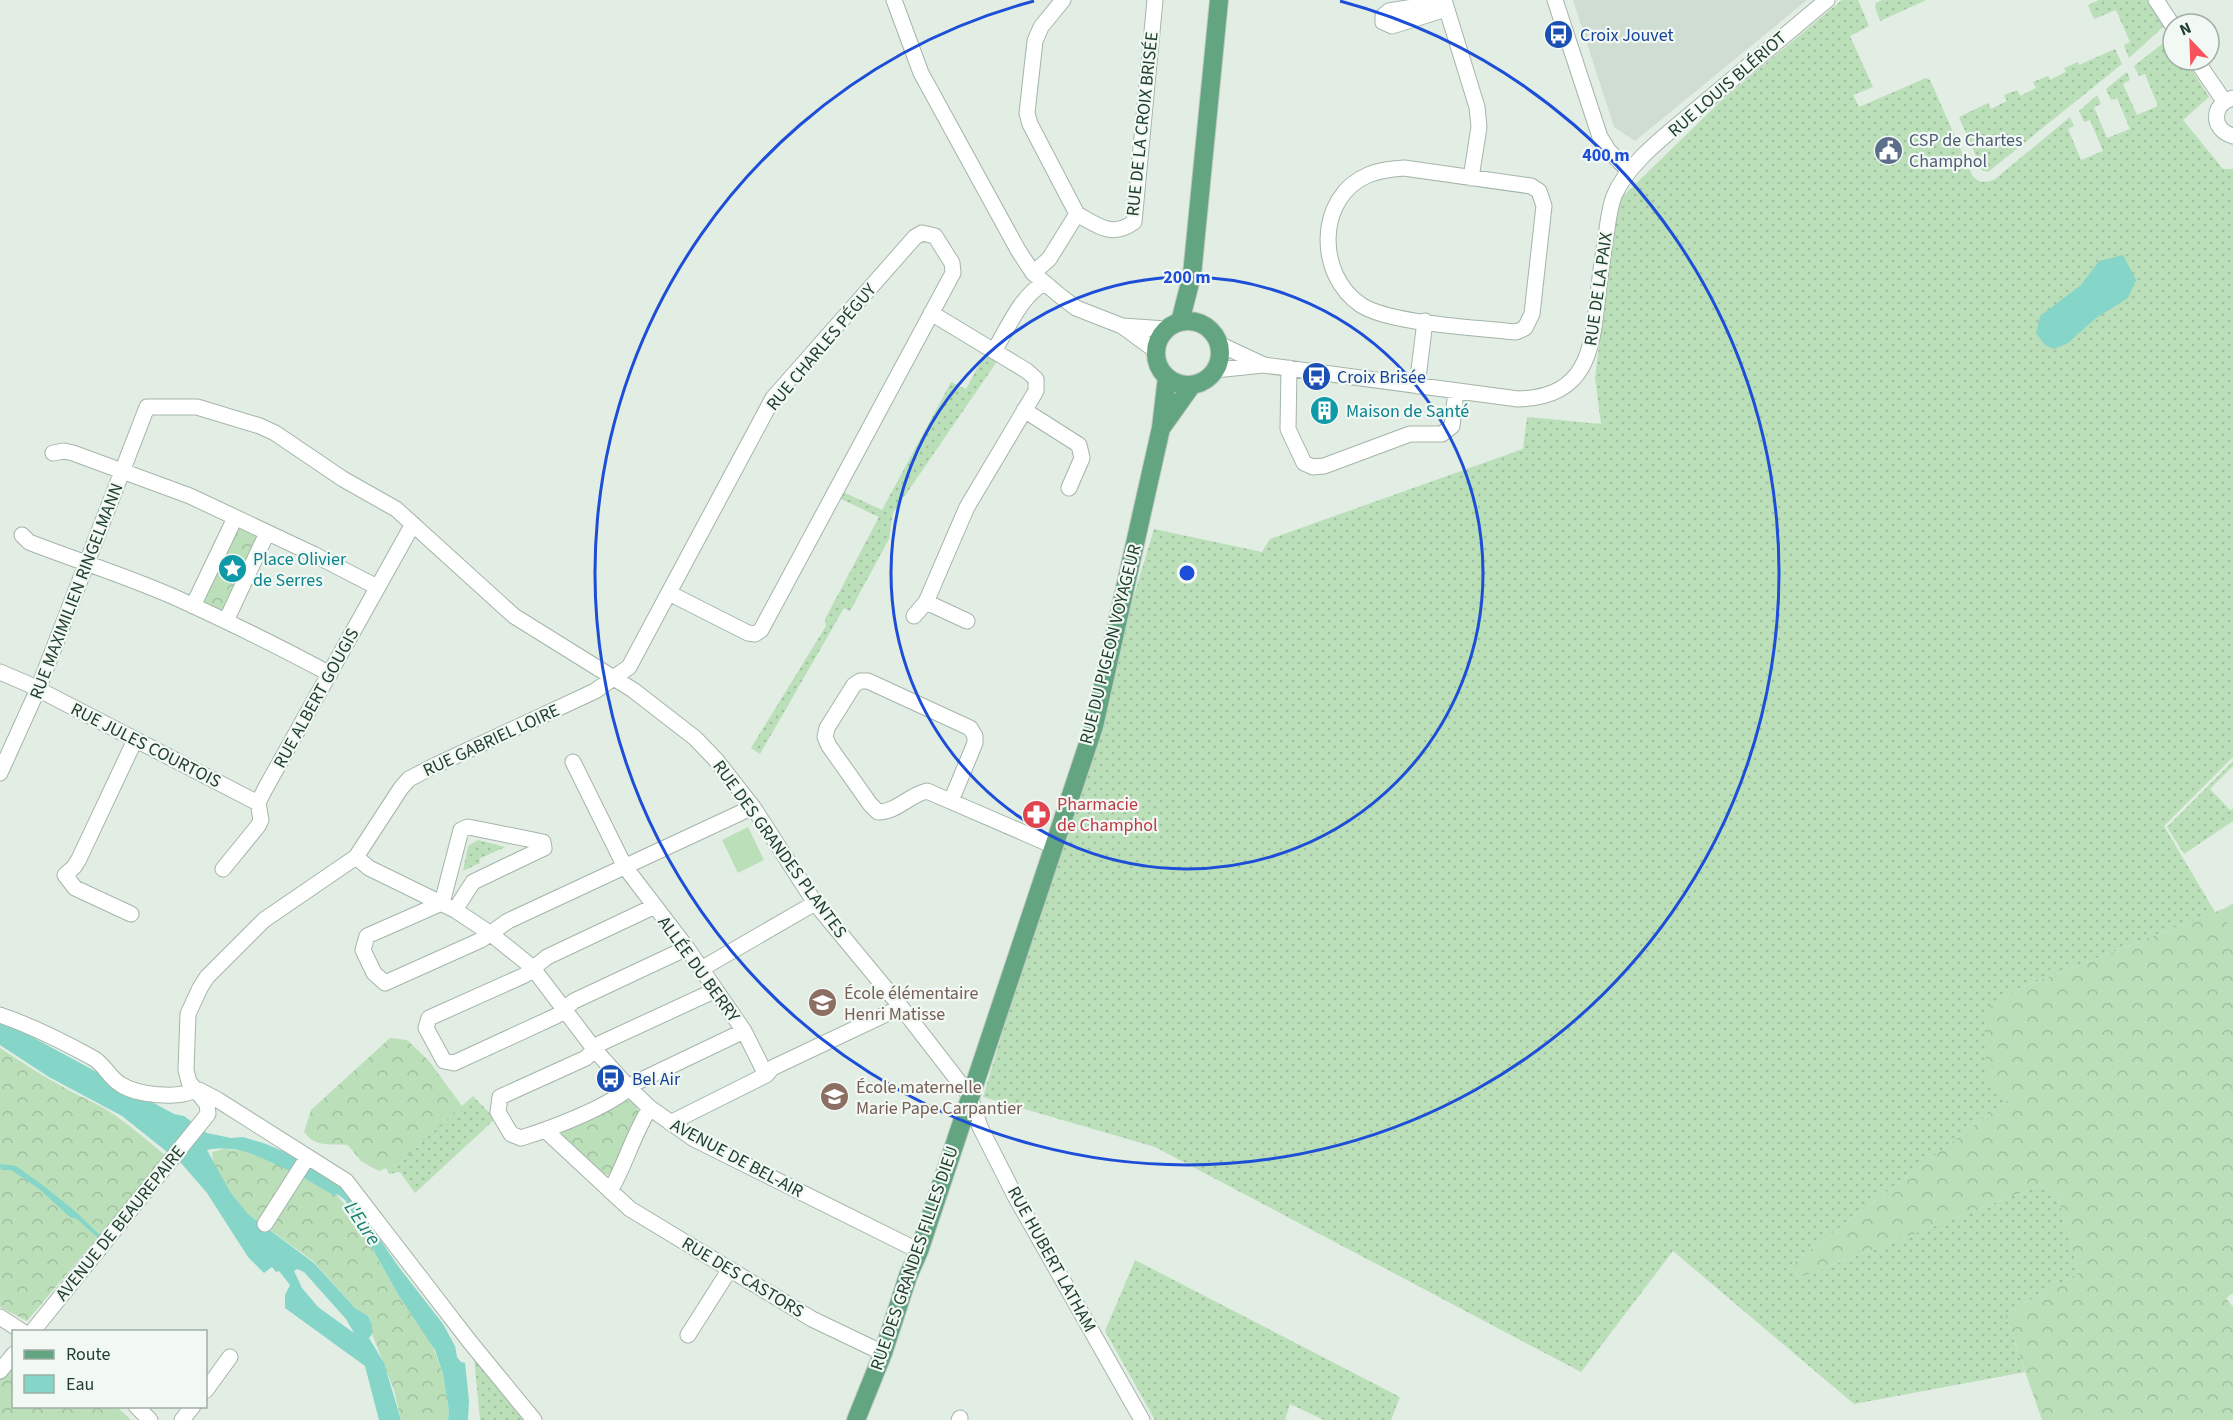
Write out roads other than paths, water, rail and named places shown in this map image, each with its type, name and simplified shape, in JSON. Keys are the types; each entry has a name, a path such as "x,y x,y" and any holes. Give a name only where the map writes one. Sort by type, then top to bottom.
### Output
{"main road":[{"path":"1173,326 1191,321 1201,323 1213,332 1219,344 1220,358 1215,370 1205,380 1192,385 1179,384 1167,377 1158,366 1156,351 1159,339 1173,326 1192,275 1219,0"},
{"path":"1192,275 1201,323"},
{"name":"RUE DU PIGEON VOYAGEUR","path":"970,1096 1094,726 1161,428 1167,377"},
{"name":"RUE DU PIGEON VOYAGEUR","path":"1161,428 1192,385"},
{"name":"RUE DES GRANDES FILLES DIEU","path":"856,1420 883,1353 908,1276 919,1251 970,1096"}],"street":[{"path":"894,0 915,59 931,93 1018,250 1038,278 1076,308 1122,326 1156,351"},
{"path":"994,351 1077,214 1030,124 1027,113 1035,41 1041,27 1064,0"},
{"name":"RUE DE LA CROIX BRISÉE","path":"1077,214 1105,229 1124,230 1134,222 1155,0"},
{"path":"1555,0 1600,137 1608,150 1629,171"},
{"name":"RUE LOUIS BLÉRIOT","path":"1629,171 1754,60 1827,0"},
{"path":"1445,4 1477,106 1479,127 1471,178"},
{"path":"2206,72 2229,100 2218,109 2216,120 2222,131 2233,136"},
{"path":"1404,168 1471,178 1531,186 1539,191 1542,197 1544,206 1532,314 1525,328 1516,332 1379,314 1360,304 1342,287 1331,267 1327,245 1329,225 1335,207 1350,188 1366,176 1386,169 1404,168"},
{"name":"RUE DE LA PAIX","path":"1215,370 1264,365 1518,399 1548,394 1578,374 1587,358 1593,338 1612,200 1618,186 1629,171"},
{"name":"RUE CHARLES PÉGUY","path":"614,679 629,667 773,398 915,237 922,233 935,236 954,268 761,630 755,634 748,633 669,593"},
{"path":"914,616 926,602 967,507 1036,391 1036,379 1027,371 931,313"},
{"path":"1417,386 1425,321"},
{"path":"1122,326 1173,326"},
{"name":"RUE DE LA PAIX","path":"1219,344 1264,365"},
{"path":"1289,368 1288,429 1304,463 1313,467 1324,466 1410,434 1442,434 1452,426 1456,391"},
{"name":"RUE MAXIMILIEN RINGELMANN","path":"1,780 147,407"},
{"name":"RUE DES GRANDES PLANTES","path":"147,407 197,407 260,426 275,433 343,479 396,509 514,616 614,679 695,738 717,761 753,807 815,903 901,1007 970,1096"},
{"path":"1024,410 1079,446 1082,458 1069,488"},
{"path":"53,453 64,451 123,470 190,496 377,587"},
{"path":"193,606 235,518"},
{"name":"RUE ALBERT GOUGIS","path":"223,869 258,826 261,820 258,803 413,524"},
{"path":"226,621 267,533"},
{"path":"22,535 29,542 87,562 193,606 330,674"},
{"path":"926,602 967,621"},
{"name":"RUE JULES COURTOIS","path":"0,672 38,689 258,803"},
{"name":"RUE GABRIEL LOIRE","path":"196,1089 189,1082 186,1070 188,1014 192,1002 207,977 264,920 356,858 409,779 428,768 595,691 614,679"},
{"path":"951,801 975,743 975,736 970,728 868,681 860,681 854,685 827,728 825,737 829,746 878,812 889,812 919,793 927,791 1054,846"},
{"path":"131,914 75,888 65,875 79,859 135,740"},
{"name":"ALLÉE DU BERRY","path":"573,762 625,867 687,948 744,1031 766,1075"},
{"path":"448,907 461,830 468,827 543,842 544,848 473,882 448,907 367,936 363,950 374,973 385,983 481,940 508,921 753,807"},
{"name":"AVENUE DE BEL-AIR","path":"356,858 369,868 448,907 491,934 532,967 595,1050 629,1088 670,1123 694,1139 919,1251"},
{"path":"701,969 815,903"},
{"path":"655,906 547,957 525,975 429,1018 426,1028 444,1061 454,1063 556,1016 574,1001 687,948"},
{"path":"716,990 599,1044 586,1058 500,1098 498,1112 511,1134 521,1138 545,1130 623,1094 635,1083 744,1031"},
{"path":"670,1123 766,1075 772,1068 901,1007"},
{"path":"0,1015 96,1060 121,1084 135,1091 146,1094 185,1094 196,1089 210,1108 242,1116 346,1181 470,1342 534,1420"},
{"name":"RUE HUBERT LATHAM","path":"970,1096 980,1127 1015,1196 1142,1420"},
{"name":"AVENUE DE BEAUREPAIRE","path":"34,1330 210,1108"},
{"path":"610,1191 620,1174 641,1121 650,1108"},
{"name":"RUE DES CASTORS","path":"545,1130 630,1209 812,1319 883,1353"},
{"path":"265,1224 307,1158"},
{"path":"688,1335 730,1269"},
{"path":"0,1317 19,1330"},
{"path":"0,1371 12,1356"},
{"path":"207,1388 230,1357"},
{"path":"137,1408 150,1420"},
{"path":"182,1420 192,1408"}],"water":[{"path":"2123,255 2136,280 2128,298 2096,318 2068,343 2054,349 2045,345 2036,333 2040,316 2081,285 2099,261"},
{"name":"L'Eure","path":"0,1022 12,1026 174,1114 184,1116 207,1133 231,1138 243,1137 266,1144 294,1156 305,1168 313,1167 343,1185 398,1266 443,1324 455,1346 457,1357 465,1363 469,1401 468,1420 448,1420 449,1411 443,1374 435,1350 399,1296 345,1200 301,1175 256,1155 233,1149 207,1150 229,1190 248,1214 314,1263 355,1308 368,1316 372,1324 372,1334 369,1338 384,1363 401,1420 379,1420 365,1366 285,1308 285,1295 290,1285 279,1271 276,1272 272,1267 264,1273 248,1257 207,1193 181,1163 122,1116 49,1077 0,1045","holes":["297,1269 304,1272 346,1319 354,1333 318,1307 302,1288 294,1271"]},
{"path":"0,1164 16,1166 41,1184 75,1211 101,1236 99,1239 38,1188 11,1170 1,1170"}],"place":[{"name":"Croix Jouvet","path":"1559,35"},
{"name":"CSP de Chartes Champhol","path":"1888,150"},
{"name":"Croix Brisée","path":"1316,377"},
{"name":"Maison de Santé","path":"1325,411"},
{"name":"Place Olivier de Serres","path":"232,569"},
{"name":"Pharmacie de Champhol","path":"1036,814"},
{"name":"École élémentaire Henri Matisse","path":"823,1003"},
{"name":"Bel Air","path":"611,1079"},
{"name":"École maternelle Marie Pape Carpantier","path":"835,1097"}]}
